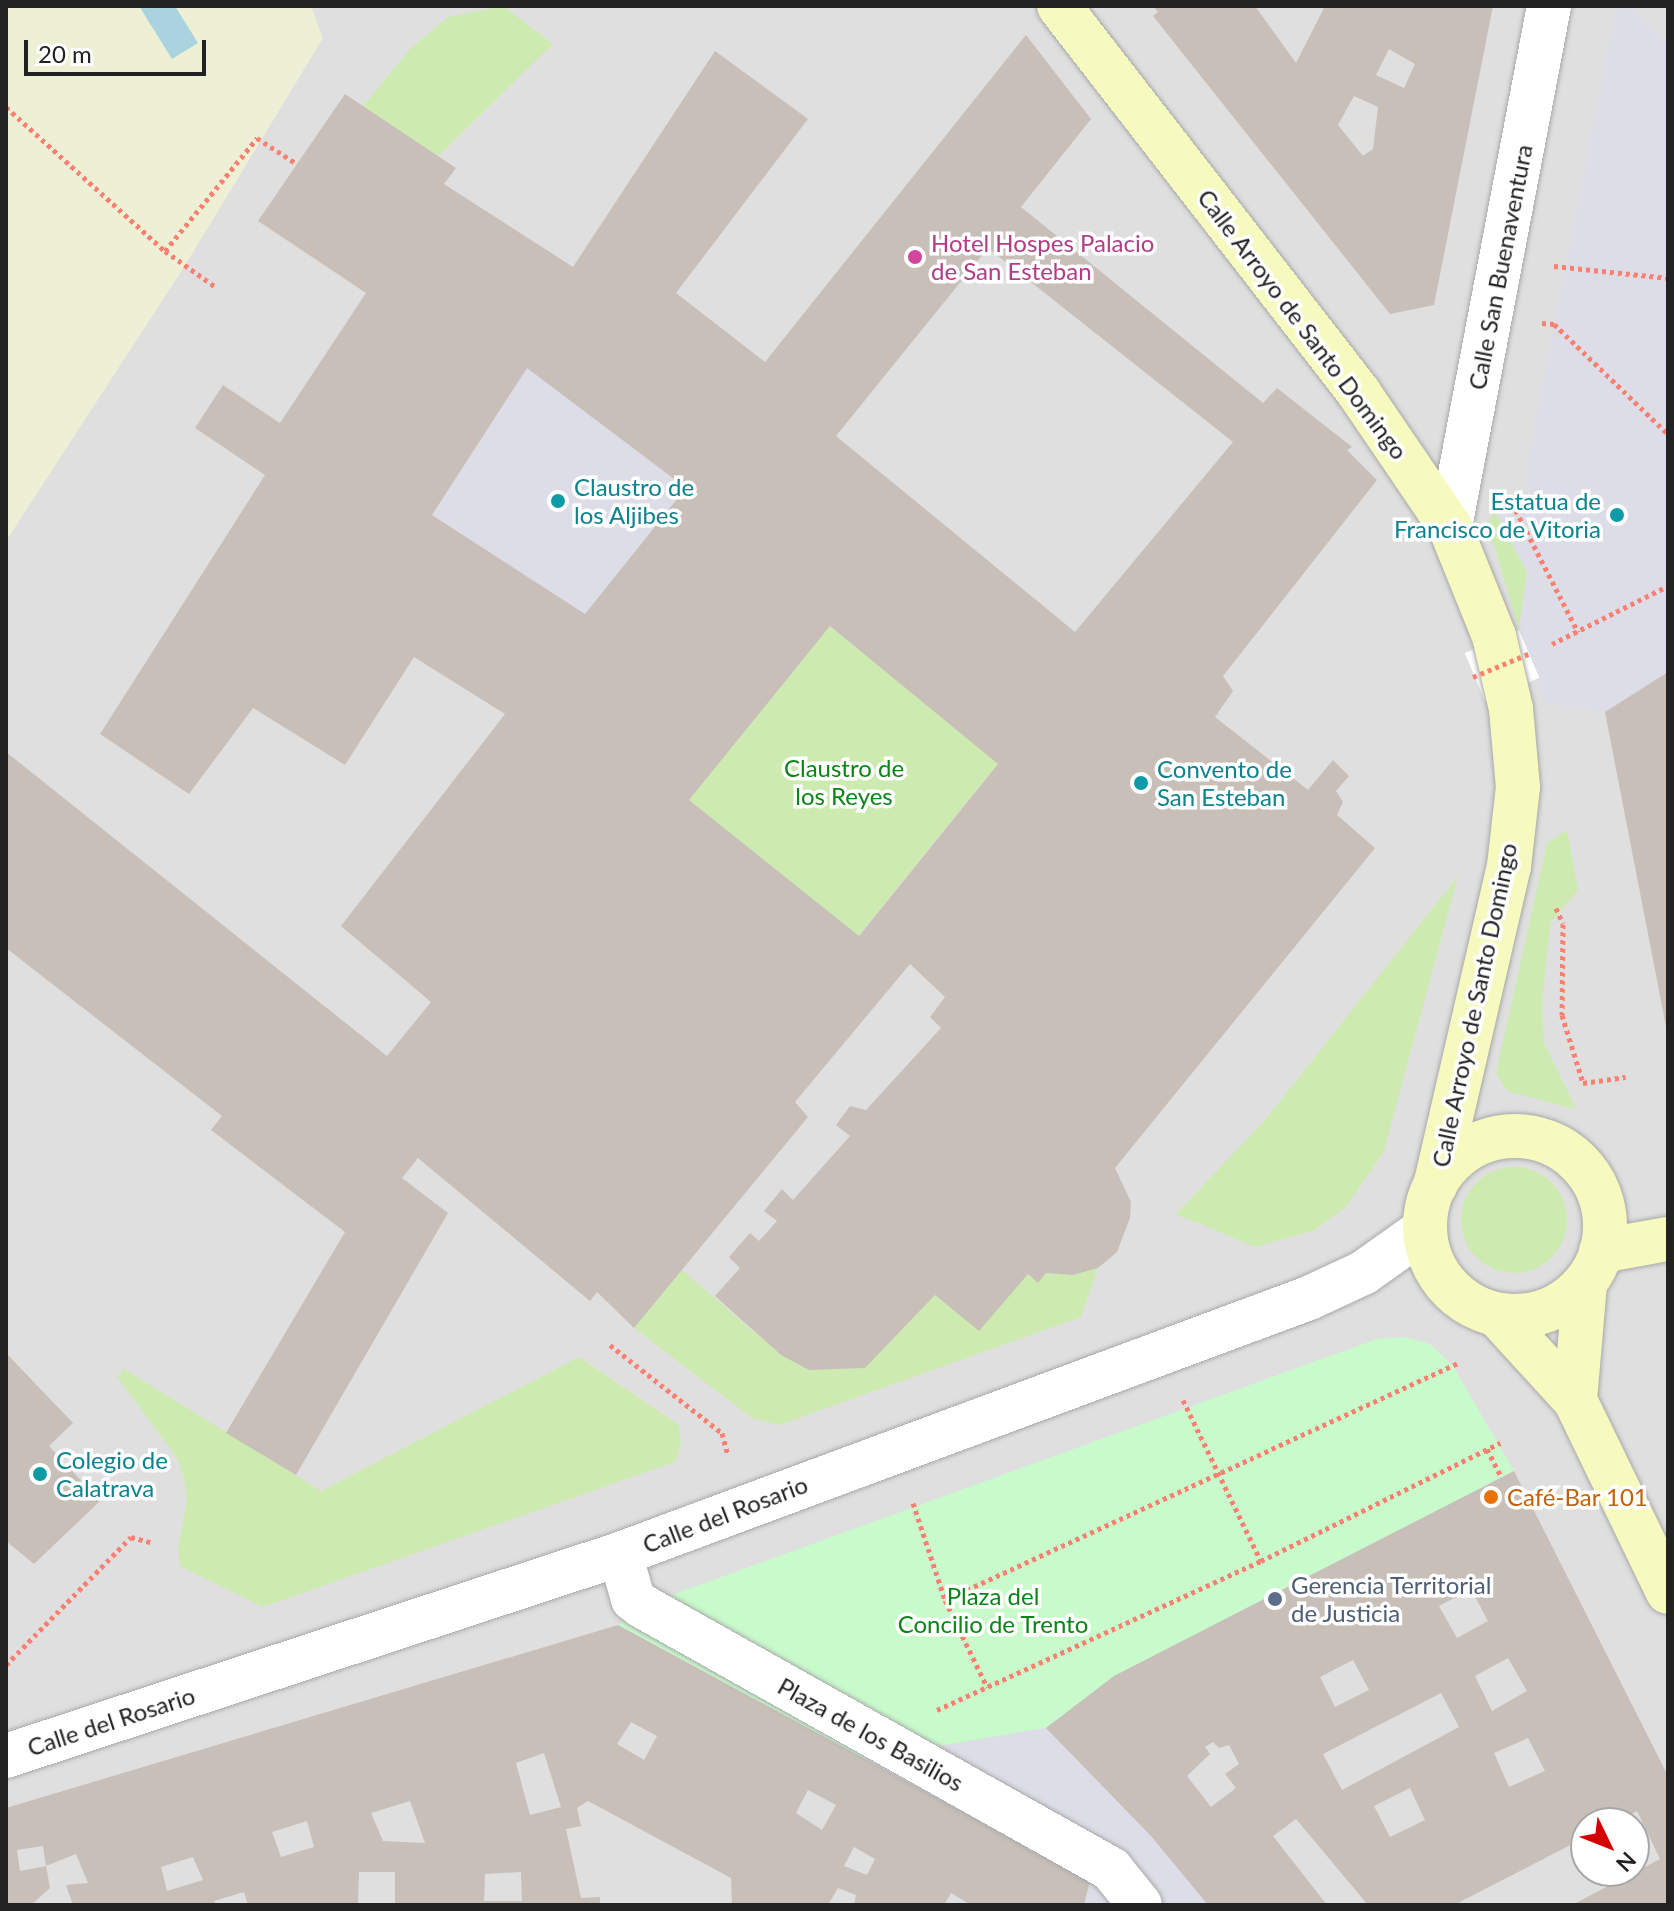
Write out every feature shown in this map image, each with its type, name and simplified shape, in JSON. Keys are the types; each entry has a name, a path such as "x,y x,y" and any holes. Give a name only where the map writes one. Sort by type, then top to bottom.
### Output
{"main road":[{"name":"Calle Arroyo de Santo Domingo","path":"1059,6 1255,254 1450,527 1494,636 1511,709 1518,787 1509,866 1435,1186"},
{"path":"1575,1400 1593,1267 1605,1232 1600,1194 1579,1163 1548,1142 1510,1136 1483,1143 1458,1156 1435,1186 1425,1229 1427,1249 1447,1284 1461,1299 1497,1315 1530,1316 1560,1304 1593,1267 1668,1239"},
{"path":"1497,1315 1575,1400 1668,1592"}],"street":[{"name":"Calle San Buenaventura","path":"1450,527 1549,6"},
{"name":"Calle del Rosario","path":"6,1756 620,1554 1309,1298 1363,1273 1425,1229"},
{"name":"Plaza de los Basilios","path":"620,1554 633,1599 642,1606 1111,1869 1140,1905"}],"path":[{"path":"6,107 165,251 217,288"},
{"path":"165,251 257,138 297,164"},
{"path":"1549,265 1668,278"},
{"path":"1537,322 1554,324 1668,434"},
{"path":"1512,503 1578,632"},
{"path":"1550,645 1668,586"},
{"path":"1473,677 1528,654"},
{"path":"1556,912 1563,924 1562,1015 1583,1083 1626,1077"},
{"path":"610,1345 722,1433 744,1506"},
{"path":"945,1600 1460,1362"},
{"path":"1182,1399 1261,1561"},
{"path":"878,1737 1261,1561 1500,1443"},
{"path":"1487,1449 1501,1477"},
{"path":"911,1495 945,1600 987,1687"},
{"path":"6,1665 131,1537 150,1542"}],"shaded area":[{"path":"6,6 1668,6 1668,1905 6,1905"},
{"path":"1617,6 1627,6 1668,43 1668,672 1605,712 1546,703 1519,630 1527,572 1494,509 1530,496 1527,464"},
{"name":"Claustro de los Aljibes","path":"527,368 686,488 585,614 432,515"},
{"path":"1046,1728 1151,1836 1208,1905 1084,1905 863,1759"}],"green space":[{"path":"6,6 311,6 323,38 184,267 6,541"},
{"path":"503,6 553,44 438,156 363,106 410,49 448,17"},
{"path":"1494,509 1527,572 1519,630 1488,525"},
{"name":"Claustro de los Reyes","path":"830,626 999,763 858,937 689,800"},
{"path":"1567,830 1578,890 1550,923 1542,1003 1544,1043 1577,1110 1507,1091 1496,1073 1547,843"},
{"path":"1458,876 1384,1151 1346,1207 1313,1231 1255,1247 1176,1214 1265,1120"},
{"path":"1514,1167 1534,1171 1552,1182 1563,1200 1567,1220 1563,1240 1552,1258 1534,1269 1514,1273 1494,1269 1476,1258 1465,1240 1461,1220 1465,1200 1476,1182 1494,1171"},
{"path":"1098,1268 1081,1317 779,1425 752,1418 634,1328 682,1270 781,1355 809,1370 865,1368 935,1295 979,1330 1028,1274 1038,1283 1046,1273 1073,1275"},
{"name":"Plaza del Concilio de Trento","path":"1406,1337 1430,1344 1453,1366 1514,1471 1114,1676 1046,1728 863,1759 618,1625 669,1596 1377,1339"},
{"path":"579,1357 679,1425 681,1445 675,1462 263,1607 180,1566 178,1547 187,1501 184,1478 177,1458 117,1377 124,1369 321,1491"}],"water":[{"path":"139,6 175,6 198,43 172,59"}],"pier":[{"path":"1519,630 1539,678 1485,701 1465,653"}],"building":[{"path":"1153,6 1255,6 1296,63 1325,6 1493,6 1434,305 1390,314 1153,16 1158,12","holes":["1389,49 1415,64 1404,88 1376,75","1354,96 1378,107 1373,149 1363,156 1338,125"]},
{"name":"Convento de San Esteban","path":"1026,35 1091,119 1021,207 1263,403 1277,388 1352,447 1347,450 1377,480 1223,676 1233,691 1215,717 1308,790 1333,760 1349,776 1336,791 1343,802 1337,815 1375,848 1115,1168 1131,1202 1130,1218 1117,1252 1098,1268 1073,1275 1046,1273 1038,1283 1028,1274 979,1331 935,1295 865,1368 809,1370 781,1355 715,1296 740,1268 729,1257 750,1233 759,1241 777,1221 764,1211 782,1189 793,1200 850,1136 836,1125 850,1106 866,1110 941,1028 930,1017 945,997 910,964 795,1102 808,1117 634,1328 597,1292 590,1301 418,1158 402,1178 448,1213 296,1475 226,1433 345,1232 211,1130 222,1116 6,948 6,752 387,1056 431,1002 341,926 505,714 414,657 345,765 253,708 189,794 100,734 265,475 195,428 223,385 280,423 366,293 258,221 345,94 456,168 444,184 573,267 715,51 808,119 676,293 765,362","holes":["988,248 1233,442 1075,632 836,436","527,368 686,488 585,614 432,515","830,626 998,764 859,936 689,800"]},
{"path":"1668,672 1668,1032 1667,1032 1605,712"},
{"name":"Colegio de Calatrava","path":"6,1353 73,1423 49,1446 100,1501 34,1564 6,1541"},
{"path":"1514,1471 1668,1776 1668,1905 1572,1905 1606,1887 1650,1887 1650,1864 1660,1859 1650,1838 1650,1807 1570,1807 1570,1845 1454,1905 1368,1905 1296,1819 1273,1836 1327,1905 1208,1905 1151,1836 1046,1728 1114,1676","holes":["1471,1589 1488,1621 1457,1638 1439,1606","1508,1658 1527,1691 1492,1711 1475,1676","1353,1660 1369,1690 1335,1707 1320,1677","1441,1693 1459,1727 1342,1790 1323,1754","1528,1738 1545,1771 1509,1787 1494,1753","1213,1742 1219,1748 1229,1745 1239,1764 1225,1774 1236,1788 1211,1807 1187,1776 1210,1754 1205,1747","1410,1788 1425,1820 1390,1837 1374,1806"]},
{"path":"618,1625 1090,1881 1084,1905 971,1905 951,1893 944,1905 854,1905 856,1895 838,1888 828,1905 732,1905 731,1878 588,1801 577,1808 581,1826 566,1829 581,1898 600,1897 600,1905 395,1905 395,1872 359,1872 358,1905 248,1905 244,1892 214,1901 216,1905 73,1905 66,1885 88,1883 76,1854 46,1866 50,1888 31,1905 6,1905 6,1808","holes":["631,1722 657,1736 644,1760 617,1744","544,1753 561,1807 530,1815 516,1763","808,1790 836,1805 822,1830 796,1813","410,1801 425,1843 383,1841 371,1813","307,1821 314,1847 281,1857 272,1832","43,1846 46,1866 20,1871 17,1850","854,1847 875,1859 867,1875 844,1866","193,1857 203,1880 167,1891 161,1867","521,1872 522,1901 484,1901 485,1874"]}],"place":[{"name":"Hotel Hospes Palacio de San Esteban","path":"915,257"},
{"name":"Claustro de los Aljibes","path":"558,501"},
{"name":"Estatua de Francisco de Vitoria","path":"1617,515"},
{"name":"Convento de San Esteban","path":"1141,783"},
{"name":"Colegio de Calatrava","path":"40,1474"},
{"name":"Café-Bar 101","path":"1491,1497"},
{"name":"Gerencia Territorial de Justicia","path":"1275,1599"}]}
